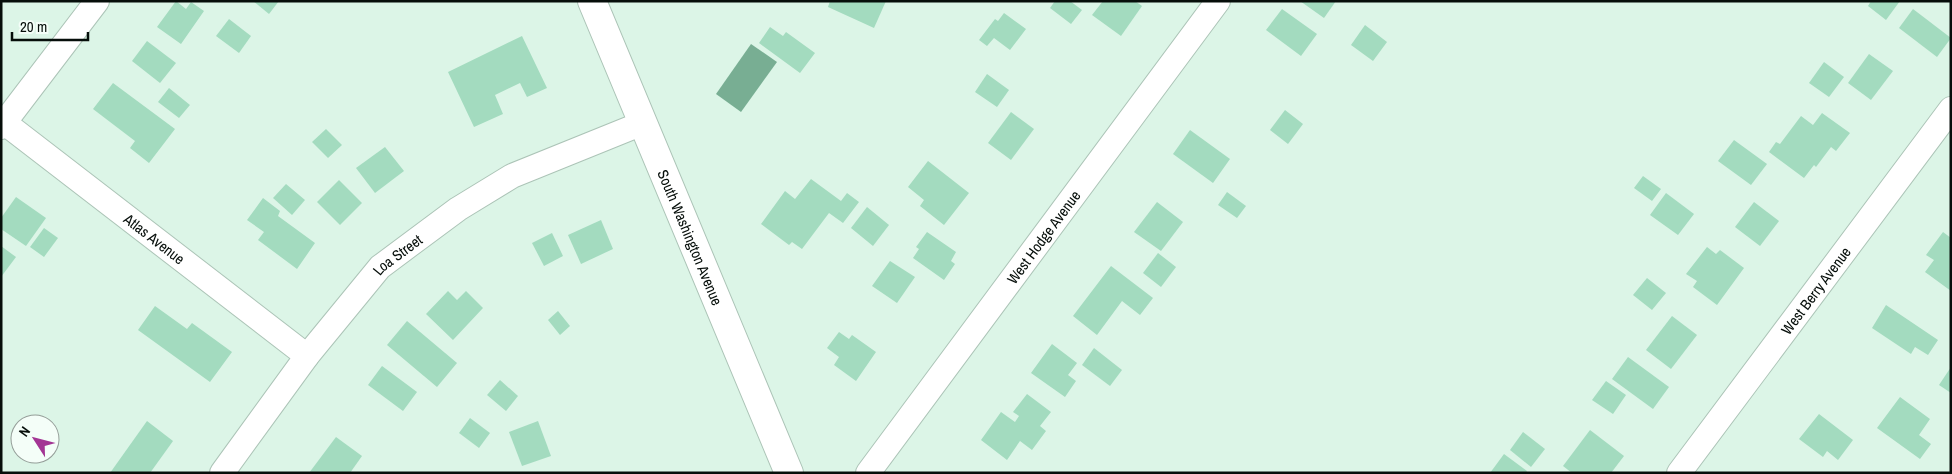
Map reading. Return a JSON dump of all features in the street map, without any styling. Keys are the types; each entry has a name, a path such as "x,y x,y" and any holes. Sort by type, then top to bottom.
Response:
{"street":[{"path":"2,123 97,1"},
{"name":"South Washington Avenue","path":"592,1 789,473"},
{"name":"West Hodge Avenue","path":"868,473 1218,1"},
{"name":"West Berry Avenue","path":"1679,473 1951,109"},
{"name":"Atlas Avenue","path":"2,123 307,356"},
{"name":"Loa Street","path":"222,473 307,356 380,267 458,209 512,176 643,123"}],"shaded area":[{"path":"751,44 777,62 741,112 716,94"}],"building":[{"path":"176,1 186,9 191,2 204,11 181,44 157,27"},
{"path":"253,1 279,1 269,14"},
{"path":"830,1 886,1 874,28 828,7"},
{"path":"1055,1 1070,1 1082,10 1071,24 1050,8"},
{"path":"1103,1 1135,1 1142,6 1121,36 1092,15"},
{"path":"1300,1 1336,1 1324,18"},
{"path":"1871,1 1900,1 1886,20 1868,6"},
{"path":"1282,9 1317,34 1301,56 1266,30"},
{"path":"1913,9 1951,38 1937,57 1899,28"},
{"path":"1004,13 1026,29 1010,50 994,38 987,46 979,40 995,19 998,21"},
{"path":"229,19 251,36 239,53 216,36"},
{"path":"1365,25 1387,42 1373,61 1351,45"},
{"path":"770,27 783,36 786,32 815,53 800,73 759,43"},
{"path":"522,36 547,88 527,97 520,83 495,95 503,114 474,127 448,72"},
{"path":"147,41 176,63 160,83 132,61"},
{"path":"1869,54 1893,71 1871,100 1848,83"},
{"path":"1824,62 1844,77 1829,97 1809,83"},
{"path":"987,74 1009,90 997,107 975,92"},
{"path":"113,83 175,129 149,163 130,148 135,141 93,109"},
{"path":"169,88 190,105 179,118 158,102"},
{"path":"1285,110 1303,124 1288,144 1270,130"},
{"path":"1011,112 1034,129 1011,160 988,143"},
{"path":"1822,113 1850,133 1836,151 1831,147 1816,167 1814,165 1804,178 1769,152 1776,142 1780,144 1801,116 1813,125"},
{"path":"326,129 342,145 328,158 312,142"},
{"path":"1190,130 1230,159 1213,183 1173,154"},
{"path":"1734,140 1767,164 1751,185 1718,161"},
{"path":"385,147 404,171 375,193 356,168"},
{"path":"928,161 969,193 944,225 920,206 924,200 908,187"},
{"path":"1643,176 1661,189 1652,201 1634,188"},
{"path":"811,179 841,201 847,193 859,202 843,223 829,213 802,249 792,242 789,245 761,224 785,191 795,199"},
{"path":"339,180 362,203 340,225 317,202"},
{"path":"286,184 305,200 292,215 273,198"},
{"path":"1227,192 1246,206 1237,218 1218,205"},
{"path":"1666,193 1694,214 1678,235 1650,215"},
{"path":"16,197 46,218 26,246 1,229 1,218"},
{"path":"263,198 280,211 278,216 315,243 297,269 258,240 264,232 247,220"},
{"path":"1157,202 1183,222 1161,251 1134,232"},
{"path":"1754,202 1779,221 1760,246 1735,227"},
{"path":"867,207 889,225 873,246 851,228"},
{"path":"601,220 613,249 581,264 568,235"},
{"path":"44,228 58,238 44,257 30,247"},
{"path":"927,232 956,252 951,261 955,264 944,280 913,258 919,249 916,247"},
{"path":"1943,232 1951,238 1951,291 1925,272 1934,260 1926,255"},
{"path":"552,233 563,256 544,266 532,243"},
{"path":"1,246 16,257 1,277"},
{"path":"1707,247 1716,254 1720,250 1744,268 1717,305 1693,287 1697,281 1686,274"},
{"path":"1158,253 1176,267 1161,287 1143,273"},
{"path":"890,261 915,277 897,303 872,286"},
{"path":"1111,266 1153,298 1140,315 1122,301 1097,335 1073,316"},
{"path":"1647,278 1666,293 1652,310 1633,295"},
{"path":"448,291 457,300 466,291 483,308 453,340 426,314"},
{"path":"1886,305 1938,340 1928,355 1915,347 1911,354 1872,328"},
{"path":"155,306 187,329 192,323 232,352 210,382 138,330"},
{"path":"558,311 570,326 560,335 548,320"},
{"path":"1672,316 1697,335 1671,369 1646,350"},
{"path":"407,321 457,363 437,387 387,345"},
{"path":"839,332 849,339 852,335 876,352 856,381 834,365 839,357 827,348"},
{"path":"1052,344 1077,363 1068,375 1076,381 1065,397 1031,373"},
{"path":"1094,348 1122,370 1110,386 1082,365"},
{"path":"1628,357 1669,387 1653,409 1612,379"},
{"path":"382,366 417,392 403,411 368,385"},
{"path":"1951,367 1951,393 1939,385"},
{"path":"500,380 518,396 506,411 487,395"},
{"path":"1606,381 1626,395 1613,414 1592,400"},
{"path":"1027,394 1051,412 1040,426 1046,431 1032,450 1020,441 1007,460 981,440 1001,412 1015,422 1019,416 1013,412"},
{"path":"1900,397 1930,419 1919,435 1931,444 1920,459 1877,428"},
{"path":"1819,414 1853,440 1838,460 1827,451 1823,457 1799,439"},
{"path":"470,418 490,433 479,448 459,433"},
{"path":"147,421 173,441 150,473 110,473"},
{"path":"538,421 551,456 522,466 509,432"},
{"path":"1590,430 1624,456 1611,473 1572,473 1563,466"},
{"path":"1523,432 1545,449 1531,467 1510,450"},
{"path":"336,437 362,456 350,473 309,473"},
{"path":"1504,454 1527,471 1526,473 1490,473"}]}
